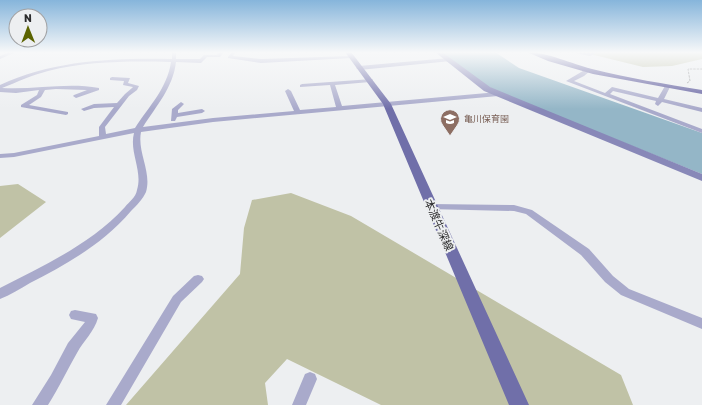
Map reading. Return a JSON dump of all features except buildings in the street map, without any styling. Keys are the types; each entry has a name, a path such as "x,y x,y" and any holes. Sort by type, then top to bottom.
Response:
{"highway":[{"path":"592,71 667,87 702,92"}],"main road":[{"name":"本渡牛深線","path":"362,71 387,104 519,405"}],"street":[{"path":"0,89 17,78 42,71"},
{"path":"0,294 81,250 104,234 122,216 141,193 143,178 137,144 138,130 168,85 173,71"},
{"path":"463,71 487,89 498,94 702,178"},
{"path":"587,71 569,81 702,131"},
{"path":"103,136 102,127 127,95 136,89 136,86 126,84 128,79 112,79"},
{"path":"302,86 370,80"},
{"path":"332,84 339,108"},
{"path":"0,89 16,91 64,87 97,88 76,96"},
{"path":"654,113 667,87"},
{"path":"43,89 39,96 23,106 66,113"},
{"path":"606,95 612,89 702,110"},
{"path":"288,91 298,112"},
{"path":"0,156 14,155 138,130 298,112 498,94"},
{"path":"173,126 175,109 181,104"},
{"path":"84,109 94,106 119,105"},
{"path":"174,115 202,111"},
{"path":"431,207 514,208 529,212 584,252 609,280 625,292 702,324"},
{"path":"113,405 177,299 198,279"},
{"path":"39,405 56,380 73,347 90,325 92,318 75,315"},
{"path":"299,405 310,379"},
{"path":"108,405 123,405"}],"path":[{"path":"667,87 688,83 690,78 688,71"}],"green space":[{"path":"18,184 46,202 0,238 0,186"},
{"path":"291,193 351,216 621,375 633,405 381,405 287,359 265,383 268,405 126,405 240,274 244,228 252,200"}],"water":[{"path":"466,71 527,71 702,133 702,174 505,95 483,84"}],"place":[{"name":"亀川保育園","path":"450,136"}]}
